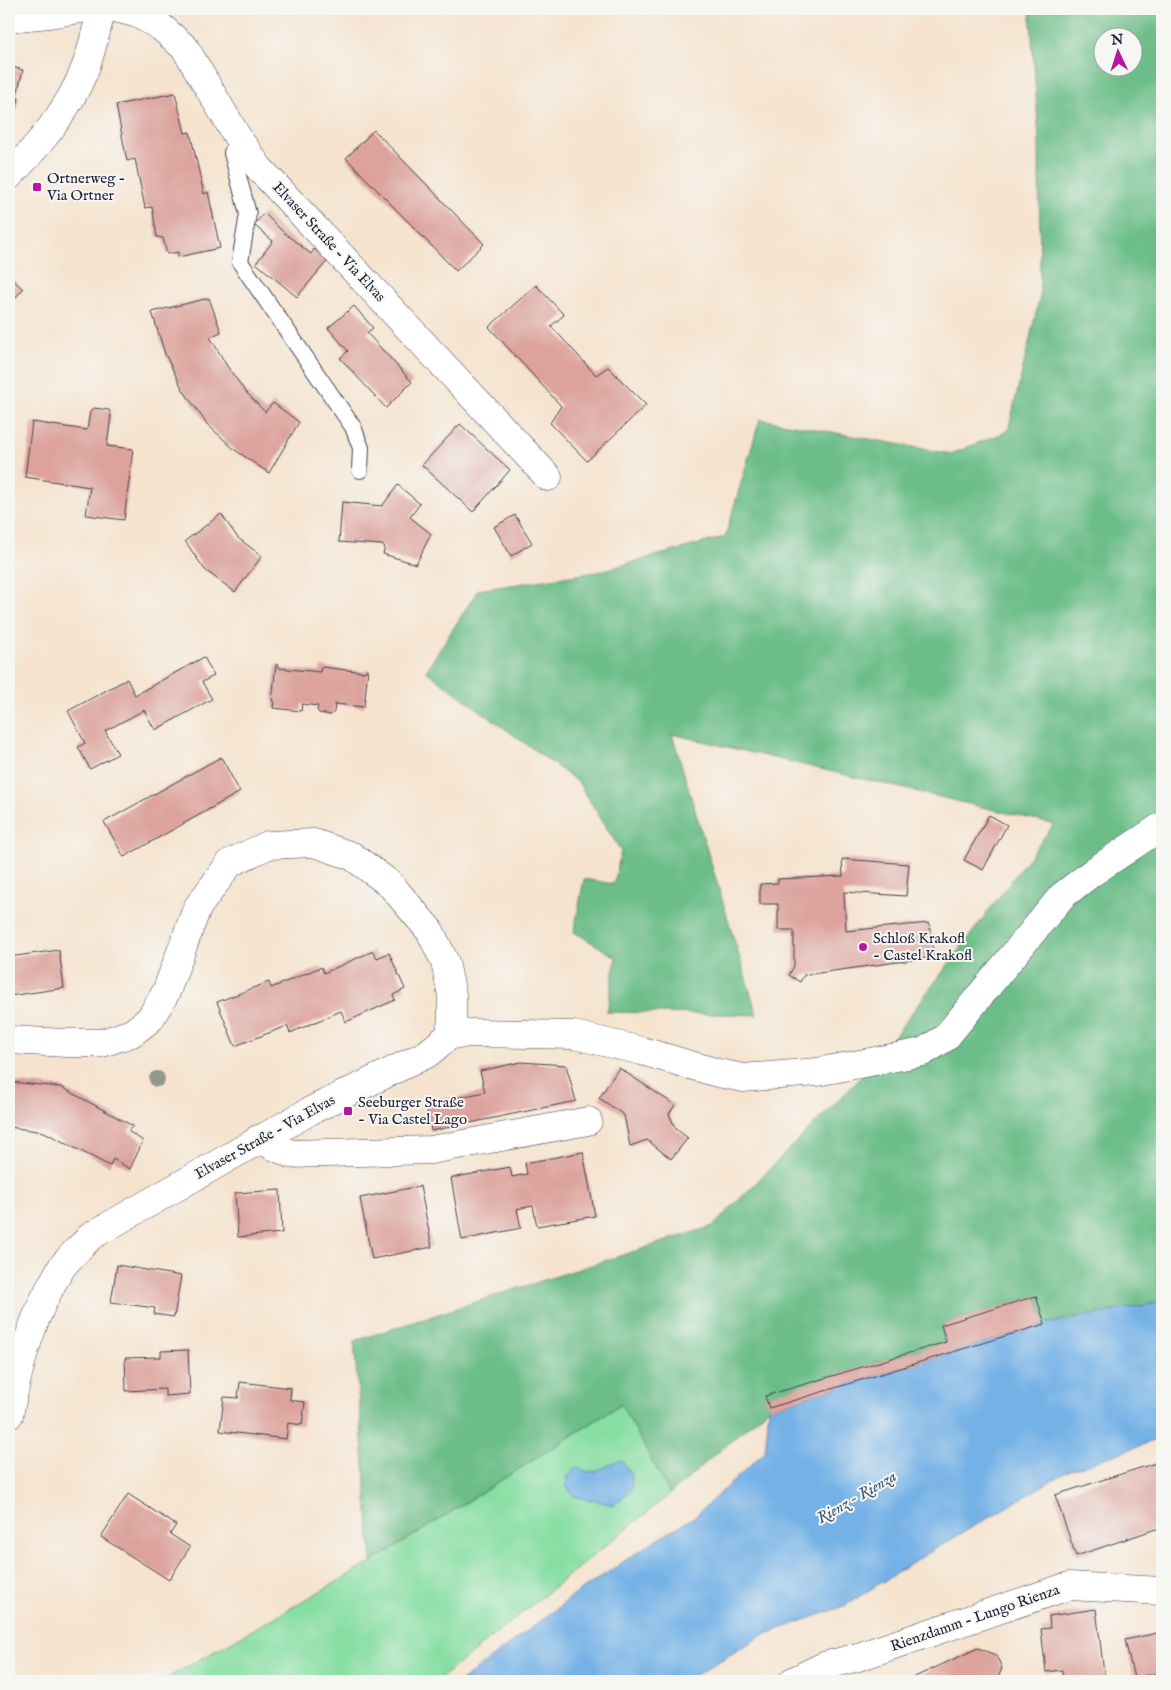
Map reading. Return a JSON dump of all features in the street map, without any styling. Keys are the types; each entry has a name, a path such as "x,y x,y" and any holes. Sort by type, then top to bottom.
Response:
{"street":[{"path":"9,18 81,9"},
{"path":"9,176 57,120 72,96 85,70 102,9"},
{"name":"Elvaser Straße - Via Elvas","path":"119,9 138,14 161,27 185,48 238,138 260,168 548,477"},
{"path":"9,1040 102,1043 132,1033 150,1019 166,992 197,908 230,863 268,845 314,843 352,856 390,884 430,931 445,962 452,995 450,1035 472,1033 574,1035 642,1050 718,1073 743,1078 817,1072 923,1052 945,1038 1062,896 1093,872 1162,826"},
{"name":"Elvaser Straße - Via Elvas","path":"9,1415 12,1374 38,1310 63,1266 91,1236 258,1139 310,1111 427,1054 450,1035"},
{"path":"258,1139 291,1154 431,1150 588,1121"},
{"name":"Rienzdamm - Lungo Rienza","path":"793,1681 824,1666 858,1657 1069,1586 1162,1592"}],"lane":[{"path":"238,138 232,153 248,214 240,262 353,427 361,448 360,470"}],"green space":[{"path":"1030,9 1162,9 1162,1302 1045,1324 1036,1296 941,1325 946,1342 766,1396 769,1408 670,1494 621,1404 372,1562 354,1341 713,1226 871,1067 1054,824 672,734 757,1015 607,1012 616,957 574,932 584,879 614,884 621,851 578,782 426,671 478,590 597,572 725,537 760,419 951,454 1008,431 1040,296 1039,140"},
{"path":"622,1404 670,1494 437,1681 162,1681 372,1562"}],"water":[{"name":"Rienz - Rienza","path":"1162,1302 1162,1438 1068,1471 930,1552 844,1606 763,1635 686,1681 461,1681 580,1591 654,1541 694,1517 765,1452 769,1408 1045,1324"},
{"path":"621,1460 630,1472 632,1488 622,1499 613,1505 574,1496 566,1486 568,1475 577,1467 589,1472 599,1470"}],"building":[{"path":"9,66 23,70 16,98 19,98 15,114 9,125"},
{"path":"175,93 185,133 190,132 204,194 208,192 220,248 178,257 178,252 167,254 163,238 157,237 152,207 145,208 135,159 127,161 116,105"},
{"path":"374,130 484,244 456,271 346,158"},
{"path":"264,213 282,231 311,254 314,249 328,260 297,297 256,263 273,241 254,225"},
{"path":"9,276 23,289 9,305"},
{"path":"536,285 564,315 551,326 596,375 608,367 646,405 587,461 550,423 561,406 489,327"},
{"path":"209,298 221,332 210,337 227,366 245,391 265,412 273,403 299,422 269,473 235,450 207,424 183,390 165,354 152,312"},
{"path":"354,306 373,328 367,333 412,382 386,408 340,358 348,351 328,328"},
{"path":"94,408 109,410 111,415 107,446 133,449 124,520 86,515 90,487 25,477 32,422 87,430 90,412"},
{"path":"460,424 510,470 473,512 422,465"},
{"path":"398,485 420,504 410,517 431,534 416,564 383,554 385,547 382,545 339,542 342,502 382,506"},
{"path":"221,514 238,538 262,556 235,592 205,570 185,541"},
{"path":"515,515 532,543 511,556 494,527"},
{"path":"204,657 214,676 202,682 212,699 155,730 144,710 105,731 118,754 90,769 78,747 85,743 68,711 127,679 135,695"},
{"path":"276,664 278,668 320,672 321,667 366,672 366,669 368,669 364,707 335,704 334,712 331,715 319,713 317,710 318,706 302,704 301,711 273,708"},
{"path":"221,757 240,792 124,857 104,822"},
{"path":"989,815 1007,825 983,870 964,860"},
{"path":"842,859 909,864 906,896 844,892 846,931 929,923 934,957 804,975 800,982 789,975 794,966 794,930 778,930 778,904 760,904 760,884 778,883 778,879 843,876"},
{"path":"59,950 64,988 9,996 9,957"},
{"path":"373,951 377,958 389,953 405,989 393,995 395,1000 346,1022 341,1011 290,1033 287,1026 235,1046 217,1002 269,982 271,988 321,967 324,973"},
{"path":"521,1062 566,1065 576,1101 431,1131 426,1104 485,1092 480,1071"},
{"path":"619,1068 675,1105 669,1114 676,1129 688,1138 671,1159 647,1140 630,1146 624,1115 599,1098"},
{"path":"9,1082 61,1087 133,1126 128,1131 143,1141 130,1169 113,1159 110,1166 44,1132 9,1127"},
{"path":"583,1152 595,1216 537,1226 533,1206 517,1209 521,1228 462,1240 451,1178 510,1167 512,1177 527,1174 525,1163"},
{"path":"420,1186 432,1247 372,1259 360,1198"},
{"path":"280,1190 282,1233 238,1237 235,1193"},
{"path":"117,1265 181,1276 174,1317 154,1314 155,1308 111,1302"},
{"path":"1036,1296 1045,1324 769,1408 765,1396 946,1342 941,1325"},
{"path":"188,1350 190,1394 165,1396 165,1389 126,1391 125,1358 161,1357 161,1351"},
{"path":"240,1382 291,1388 290,1400 305,1402 302,1425 288,1423 286,1439 220,1431 224,1397 238,1398"},
{"path":"1162,1461 1162,1527 1076,1556 1055,1495"},
{"path":"128,1494 176,1525 170,1534 190,1547 169,1580 101,1537"},
{"path":"1096,1609 1105,1681 1063,1681 1062,1670 1046,1672 1041,1629 1050,1628 1049,1616"},
{"path":"1162,1632 1162,1672 1134,1678 1125,1640"},
{"path":"978,1648 996,1655 1002,1668 997,1681 906,1681"}],"place":[{"name":"Ortnerweg - Via Ortner","path":"37,187"},
{"name":"Schloß Krakofl - Castel Krakofl","path":"863,947"},
{"name":"Seeburger Straße - Via Castel Lago","path":"348,1111"}]}
